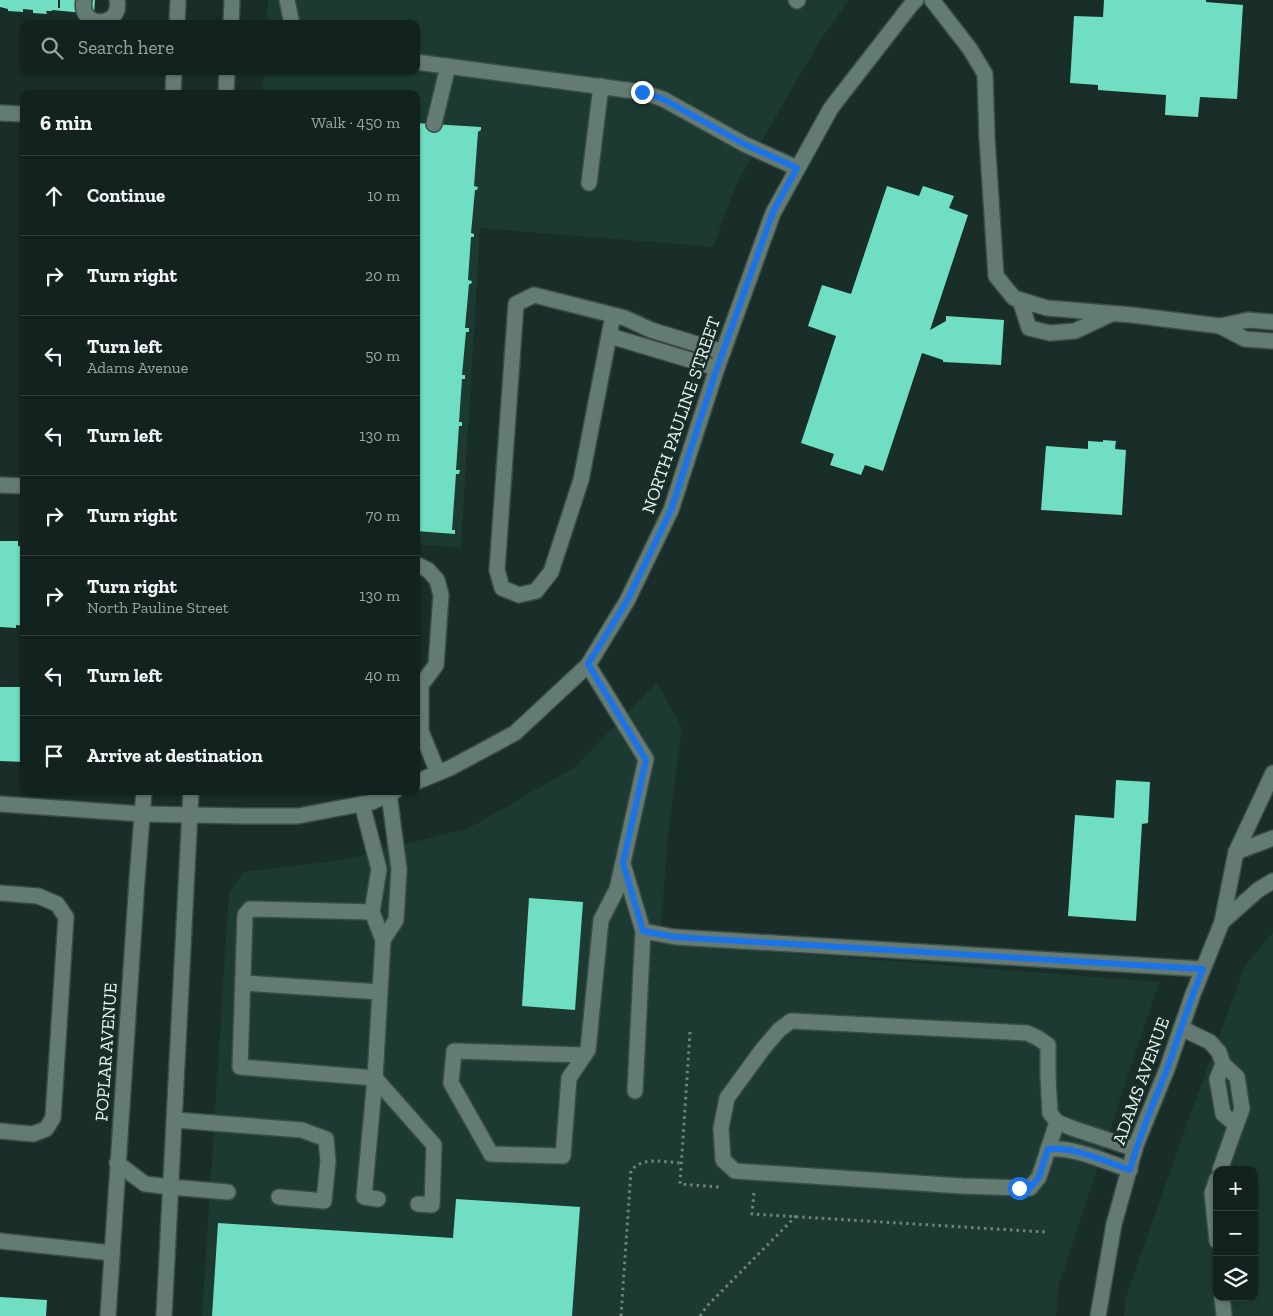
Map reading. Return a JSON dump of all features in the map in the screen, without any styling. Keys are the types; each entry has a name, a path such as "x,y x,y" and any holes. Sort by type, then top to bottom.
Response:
{"main road":[{"path":"84,0 86,15 93,20"},
{"path":"107,20 114,15 118,5 117,0"},
{"path":"177,20 178,0"},
{"path":"230,20 232,0"},
{"path":"287,0 291,20"},
{"name":"NORTH PAULINE STREET","path":"420,780 438,773 514,733 588,664 627,601 671,510 717,368 773,212 831,108 916,0"},
{"path":"932,0 970,49 985,74 996,276 1014,298 1047,308 1112,313 1220,326 1248,320 1273,322"},
{"path":"420,62 642,92 663,99 744,144 797,168"},
{"path":"434,124 448,66"},
{"path":"173,90 174,75"},
{"path":"226,90 227,75"},
{"path":"589,183 601,86"},
{"path":"0,113 20,114"},
{"path":"613,315 581,480 551,572 536,590 519,595 502,588 497,570 516,304 534,295 625,318 650,330 723,352"},
{"path":"1020,300 1029,328 1050,333 1075,331 1112,313"},
{"path":"1220,326 1245,339 1273,341"},
{"path":"610,336 717,368"},
{"path":"0,485 20,486"},
{"path":"420,566 428,570 437,580 441,595 436,665 420,684"},
{"path":"585,1055 454,1051 451,1082 491,1154 563,1156 568,1078 585,1055 588,1050 601,920 617,889 646,760 588,664"},
{"path":"420,708 421,731 438,773"},
{"name":"ADAMS AVENUE","path":"1098,1316 1114,1224 1135,1149 1222,922 1236,852 1273,773"},
{"name":"POPLAR AVENUE","path":"108,1316 136,880 144,795"},
{"path":"164,1316 191,795"},
{"path":"0,804 143,814 298,816 372,802 386,795"},
{"path":"383,940 396,920 399,869 392,795"},
{"path":"362,804 379,870 372,912 383,940 364,1197 378,1199"},
{"path":"1236,852 1273,838"},
{"path":"623,863 643,931 635,1091"},
{"name":"ADAMS AVENUE","path":"1222,922 1258,890 1273,881"},
{"path":"0,894 38,896 57,904 66,917 53,1118 46,1129 33,1134 0,1131"},
{"path":"372,912 250,908 245,916 240,1067 374,1078 434,1145 432,1205 418,1204"},
{"path":"643,931 675,937 1203,969"},
{"path":"243,983 380,992"},
{"path":"1057,1122 1039,1177 1030,1188 962,1186 735,1171 723,1160 721,1128 727,1098 762,1050 779,1030 791,1021 1027,1034 1038,1038 1048,1045 1050,1113 1057,1122 1135,1149"},
{"path":"1181,1028 1210,1042 1219,1052 1223,1064 1217,1079 1223,1114 1236,1125 1221,1166"},
{"path":"174,1120 302,1130 326,1140 328,1161 324,1201 279,1197"},
{"path":"1048,1149 1060,1148 1130,1170"},
{"path":"117,1163 145,1184 228,1192"},
{"path":"1213,1190 1213,1203"},
{"path":"0,1241 112,1253"},
{"path":"1222,1301 1224,1316"}],"path":[{"path":"621,1316 631,1170 637,1164 647,1161 681,1163"},
{"path":"700,1316 796,1216"}],"shaded area":[{"path":"268,0 849,0 818,44 736,185 713,247 480,228 461,548 420,544 420,90 262,90 264,75 420,75 420,20 267,20"},
{"path":"657,682 682,728 667,841 659,943 1159,982 1059,1284 1056,1316 202,1316 229,893 244,872 343,860 469,828 575,767"},
{"path":"1273,932 1273,1316 1124,1316 1125,1300 1245,966"}],"building":[{"path":"0,0 58,0 58,8 60,8 60,0 95,0 94,14 52,10 46,11 47,14 33,13 33,10 23,9 23,12 8,11 8,9 0,7"},
{"path":"1104,0 1206,0 1206,2 1243,5 1237,99 1200,97 1198,117 1165,115 1166,95 1098,90 1098,85 1070,83 1074,16 1103,17"},
{"path":"420,123 481,127 481,130 478,132 474,186 478,187 475,190 471,233 474,234 474,237 471,237 468,280 472,281 469,284 465,328 469,328 469,332 466,332 462,375 465,375 465,379 462,379 459,422 462,422 462,426 459,426 456,470 460,470 459,474 456,474 452,530 455,530 455,534 420,531"},
{"path":"887,186 919,196 923,186 954,196 949,208 968,215 930,330 946,321 946,316 1004,320 1001,365 943,362 943,360 922,353 883,471 865,465 861,475 830,465 834,454 801,443 836,336 808,326 822,285 851,294"},
{"path":"1103,440 1116,441 1115,449 1126,450 1122,515 1041,510 1046,446 1088,449 1088,441 1103,442"},
{"path":"0,541 18,541 18,546 20,546 20,626 16,625 16,628 0,627"},
{"path":"0,687 20,687 20,762 0,761"},
{"path":"1116,780 1150,782 1148,823 1142,824 1136,921 1068,916 1075,815 1114,818"},
{"path":"529,898 583,902 575,1010 522,1006"},
{"path":"456,1199 580,1207 572,1316 212,1316 218,1223 453,1238"},
{"path":"0,1297 47,1300 46,1316 0,1316"}],"route":[{"path":"642,92 663,99 744,144 797,168 773,212 717,368 671,510 627,601 588,664 646,760 623,863 643,931 675,937 1203,969 1167,1069 1136,1145 1130,1170 1060,1148 1048,1149 1039,1177 1030,1188 1019,1188"}]}
